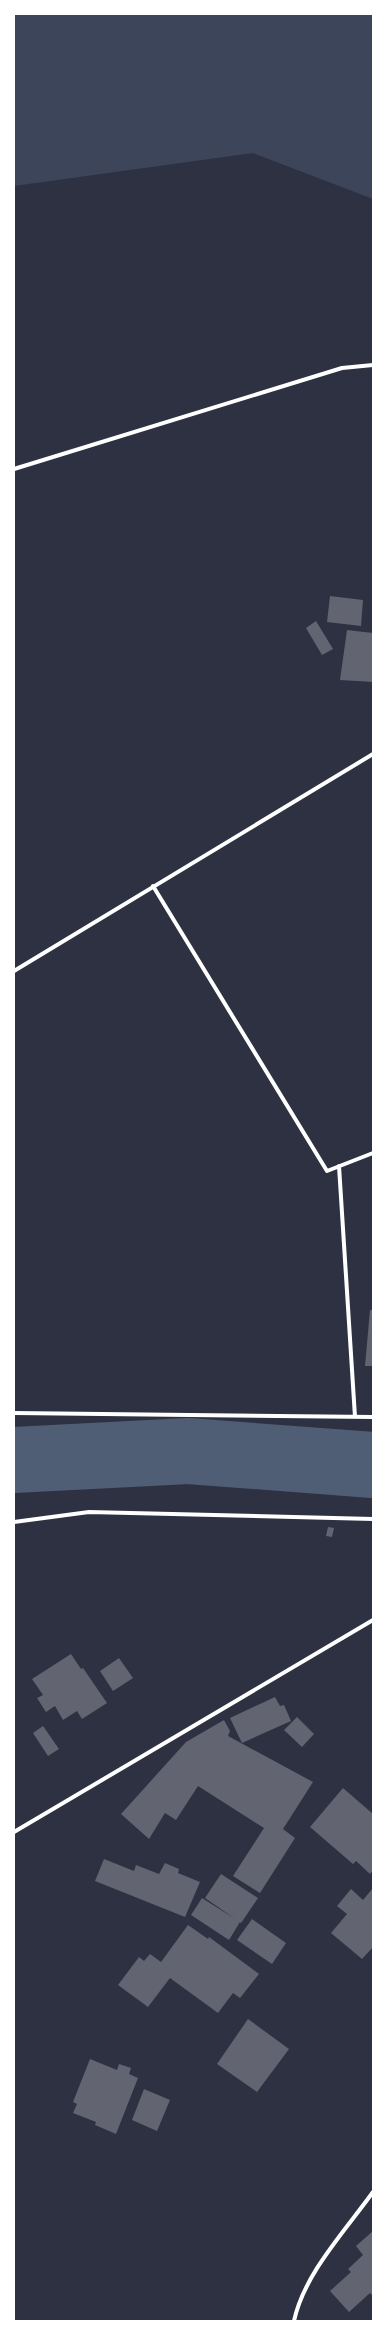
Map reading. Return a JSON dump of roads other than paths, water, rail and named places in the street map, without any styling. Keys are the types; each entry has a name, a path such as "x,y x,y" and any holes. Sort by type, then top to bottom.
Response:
{"street":[{"path":"14,469 342,368 373,366"},
{"path":"14,971 373,754"},
{"path":"153,886 327,1171 373,1153"},
{"path":"339,1166 355,1417"},
{"path":"14,1412 373,1417"},
{"path":"14,1522 89,1512 373,1519"},
{"path":"14,1832 373,1620"},
{"path":"294,2321 297,2307 310,2279 373,2192"}],"waterway":[{"path":"14,1460 188,1451 373,1465"}]}
